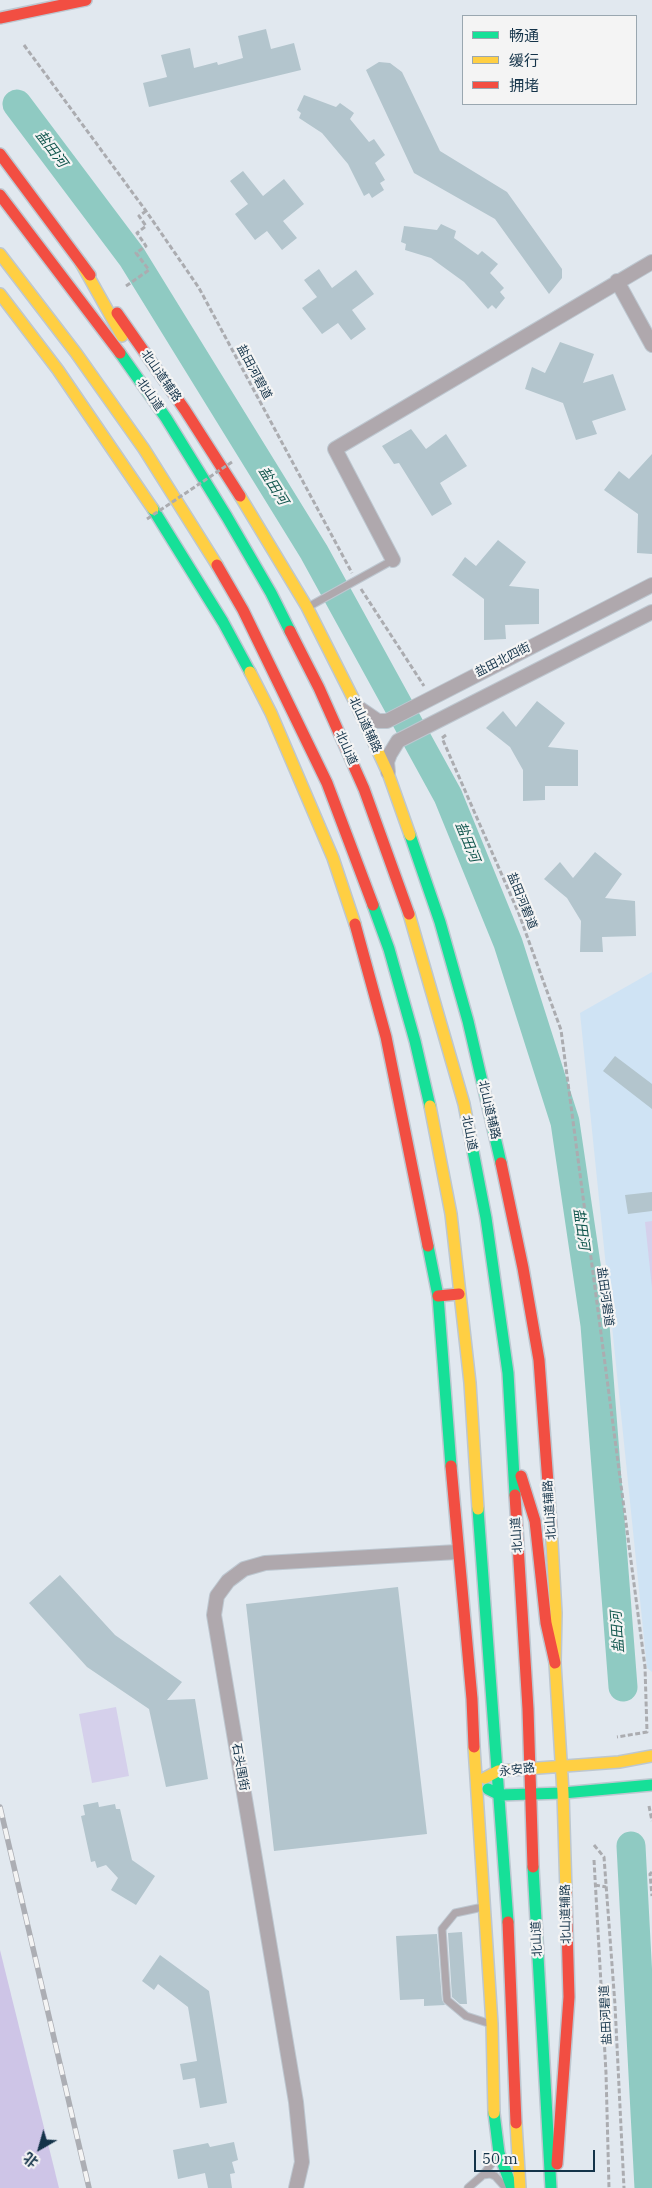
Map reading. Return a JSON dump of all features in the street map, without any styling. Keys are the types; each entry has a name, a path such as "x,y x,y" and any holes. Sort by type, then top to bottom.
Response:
{"main road":[{"path":"0,18 86,0"},
{"path":"0,30 16,15"},
{"name":"北山道辅路","path":"0,154 82,263 190,418 248,508 307,607 357,706 388,773 440,922 468,1021 524,1268 539,1360 556,1613 555,1662 563,1793 569,1997 553,2188"},
{"name":"北山道","path":"0,196 101,327 166,418 271,593 319,688 364,789 402,889 441,1021 464,1104 486,1218 508,1373 553,2188"},
{"path":"0,254 76,353 144,449 194,527 243,610 327,783 389,949 415,1041 436,1134 450,1214 470,1383 490,1684 507,1898 520,2188"},
{"path":"82,263 166,418"},
{"path":"0,294 58,370 122,462 224,622 271,713 333,858 383,1028 407,1136 438,1296 457,1552 472,1699 475,1783 492,2024 493,2096 499,2153 512,2188"},
{"path":"438,1296 459,1294"},
{"path":"511,1440 535,1522 546,1623 555,1662"},
{"name":"永安路","path":"475,1783 498,1771 619,1762 652,1756"},
{"name":"永安路","path":"475,1783 500,1795 563,1793 652,1785"}],"street":[{"path":"393,560 335,449 652,262"},
{"path":"618,281 652,345"},
{"name":"盐田北四街","path":"357,706 371,718 378,721 387,721 652,585"},
{"name":"盐田北四街","path":"388,773 387,762 398,742 652,612"},
{"path":"298,776 327,783"},
{"name":"石头围街","path":"296,2188 302,2162 296,2102 214,1615 217,1596 228,1580 244,1569 265,1563 457,1552"}],"lane":[{"path":"307,607 393,560"},
{"path":"484,1907 455,1913 442,1929 447,2000 466,2016 492,2024 501,2051"},
{"path":"504,2060 514,2087"},
{"path":"468,2188 483,2175 499,2153"},
{"path":"483,2175 495,2176 506,2188"}],"path":[{"name":"盐田河碧道","path":"24,44 146,211 199,288 353,582 431,697"},
{"path":"126,286 149,270 136,253 146,246 137,233 146,226 139,216 146,211"},
{"path":"147,519 232,462"},
{"name":"盐田河碧道","path":"442,738 519,914 560,1030 645,1667 647,1732 617,1737"},
{"path":"649,1806 652,1820"},
{"name":"盐田河碧道","path":"594,1845 604,1857 624,2188"},
{"path":"594,1860 606,2073 609,2188"},
{"path":"652,1872 650,1874 652,1896"},
{"path":"595,1885 606,1888"}],"shaded area":[{"path":"652,972 652,1672 647,1668 580,1013"},
{"path":"652,1221 652,1288 645,1222"},
{"path":"116,1707 129,1776 92,1783 79,1714"},
{"path":"0,1950 59,2188 0,2188"}],"building":[{"path":"266,29 271,49 294,43 301,70 149,107 143,83 167,77 161,55 190,48 194,68 217,62 218,65 243,58 238,36"},
{"path":"379,62 390,63 402,72 440,151 507,192 562,269 562,278 549,294 495,219 414,173 366,70"},
{"path":"304,95 336,107 340,103 354,113 350,119 369,142 374,139 385,155 375,163 385,180 380,183 384,190 372,198 369,193 364,196 348,164 322,133 299,118 301,113 297,110"},
{"path":"243,171 263,196 284,179 304,204 283,221 297,238 282,250 267,231 255,240 235,214 248,204 230,181"},
{"path":"441,224 456,231 454,238 478,255 482,251 498,264 490,273 504,288 500,292 505,298 496,309 492,305 488,309 464,282 431,258 405,250 406,244 401,242 404,226 437,230"},
{"path":"319,269 332,288 356,270 374,294 352,310 366,329 351,340 338,323 322,334 302,308 317,297 304,280"},
{"path":"560,342 594,354 583,383 613,374 626,410 592,421 597,434 576,440 563,403 525,389 532,367 545,373"},
{"path":"411,429 426,449 446,434 467,466 440,483 452,504 432,516 399,463 394,464 382,446"},
{"path":"652,454 652,554 637,553 638,514 604,490 619,471 629,479"},
{"path":"498,540 526,562 509,586 539,589 539,624 505,625 506,639 484,640 484,599 452,575 465,557 476,566"},
{"path":"537,701 565,723 548,747 578,750 578,786 545,786 545,800 523,801 523,770 510,747 486,728 503,711 516,727"},
{"path":"595,852 622,874 605,898 635,901 636,936 602,937 603,952 580,952 581,921 567,898 544,879 560,862 573,878"},
{"path":"615,1056 652,1084 652,1109 603,1071"},
{"path":"652,1192 652,1211 628,1214 625,1195"},
{"path":"60,1575 115,1635 182,1682 167,1700 195,1699 208,1779 166,1787 149,1709 87,1667 29,1603"},
{"path":"398,1587 427,1834 274,1851 246,1604"},
{"path":"98,1802 99,1807 115,1804 116,1809 120,1809 132,1860 155,1876 136,1905 111,1890 118,1878 106,1865 97,1868 95,1861 91,1862 81,1816 85,1815 83,1805"},
{"path":"462,1932 467,2004 460,2004 452,1997 448,1933"},
{"path":"437,1934 442,2000 445,2005 424,2006 424,1999 400,2000 396,1936"},
{"path":"160,1955 209,1991 227,2103 200,2108 195,2078 183,2080 180,2064 197,2061 188,2007 158,1984 154,1990 142,1981"},
{"path":"234,2142 238,2160 232,2162 235,2173 230,2174 232,2188 208,2188 205,2173 178,2179 173,2150 208,2143 210,2147"}],"waterway":[{"name":"盐田河","path":"17,104 132,257 314,552 448,796 508,943 565,1122 595,1325 623,1687"},
{"name":"盐田河","path":"631,1846 649,2188"}],"railway":[{"path":"0,1807 89,2188"}],"traffic: fast":[{"path":"120,353 166,418 227,517 271,593 290,631"},
{"path":"153,509 223,622 250,672"},
{"path":"410,835 440,922 468,1021 501,1163"},
{"path":"373,905 389,949 415,1041 430,1106"},
{"path":"472,1146 486,1218 508,1373 515,1495"},
{"path":"428,1246 438,1296 451,1466"},
{"path":"478,1509 508,1922"},
{"path":"488,1789 500,1795 563,1793 652,1785"},
{"path":"533,1867 551,2188"},
{"path":"494,2113 499,2153 512,2188"}],"traffic: slow":[{"path":"0,254 76,353 144,449 217,565"},
{"path":"81,263 122,336"},
{"path":"0,294 58,370 153,509"},
{"path":"240,496 307,607 357,706 388,773 410,835"},
{"path":"250,672 271,713 333,858 355,924"},
{"path":"409,914 464,1104 472,1146"},
{"path":"430,1106 451,1214 470,1383 478,1509"},
{"path":"551,1525 556,1613 555,1663 563,1793 566,1892"},
{"path":"474,1747 492,2024 494,2113"},
{"path":"485,1778 498,1771 619,1762 652,1756"},
{"path":"516,2123 520,2188"}],"traffic: jam":[{"path":"0,18 86,0"},
{"path":"0,154 90,275"},
{"path":"0,195 120,353"},
{"path":"117,313 185,410 240,496"},
{"path":"217,565 243,610 327,783 373,905"},
{"path":"290,631 319,688 364,789 409,914"},
{"path":"355,924 386,1037 428,1246"},
{"path":"501,1163 523,1268 539,1360 551,1525"},
{"path":"438,1296 459,1294"},
{"path":"451,1466 472,1699 474,1747"},
{"path":"521,1476 535,1521 546,1623 555,1663"},
{"path":"515,1495 528,1709 533,1867"},
{"path":"557,2164 569,1997 566,1892"},
{"path":"508,1922 516,2123"}]}
